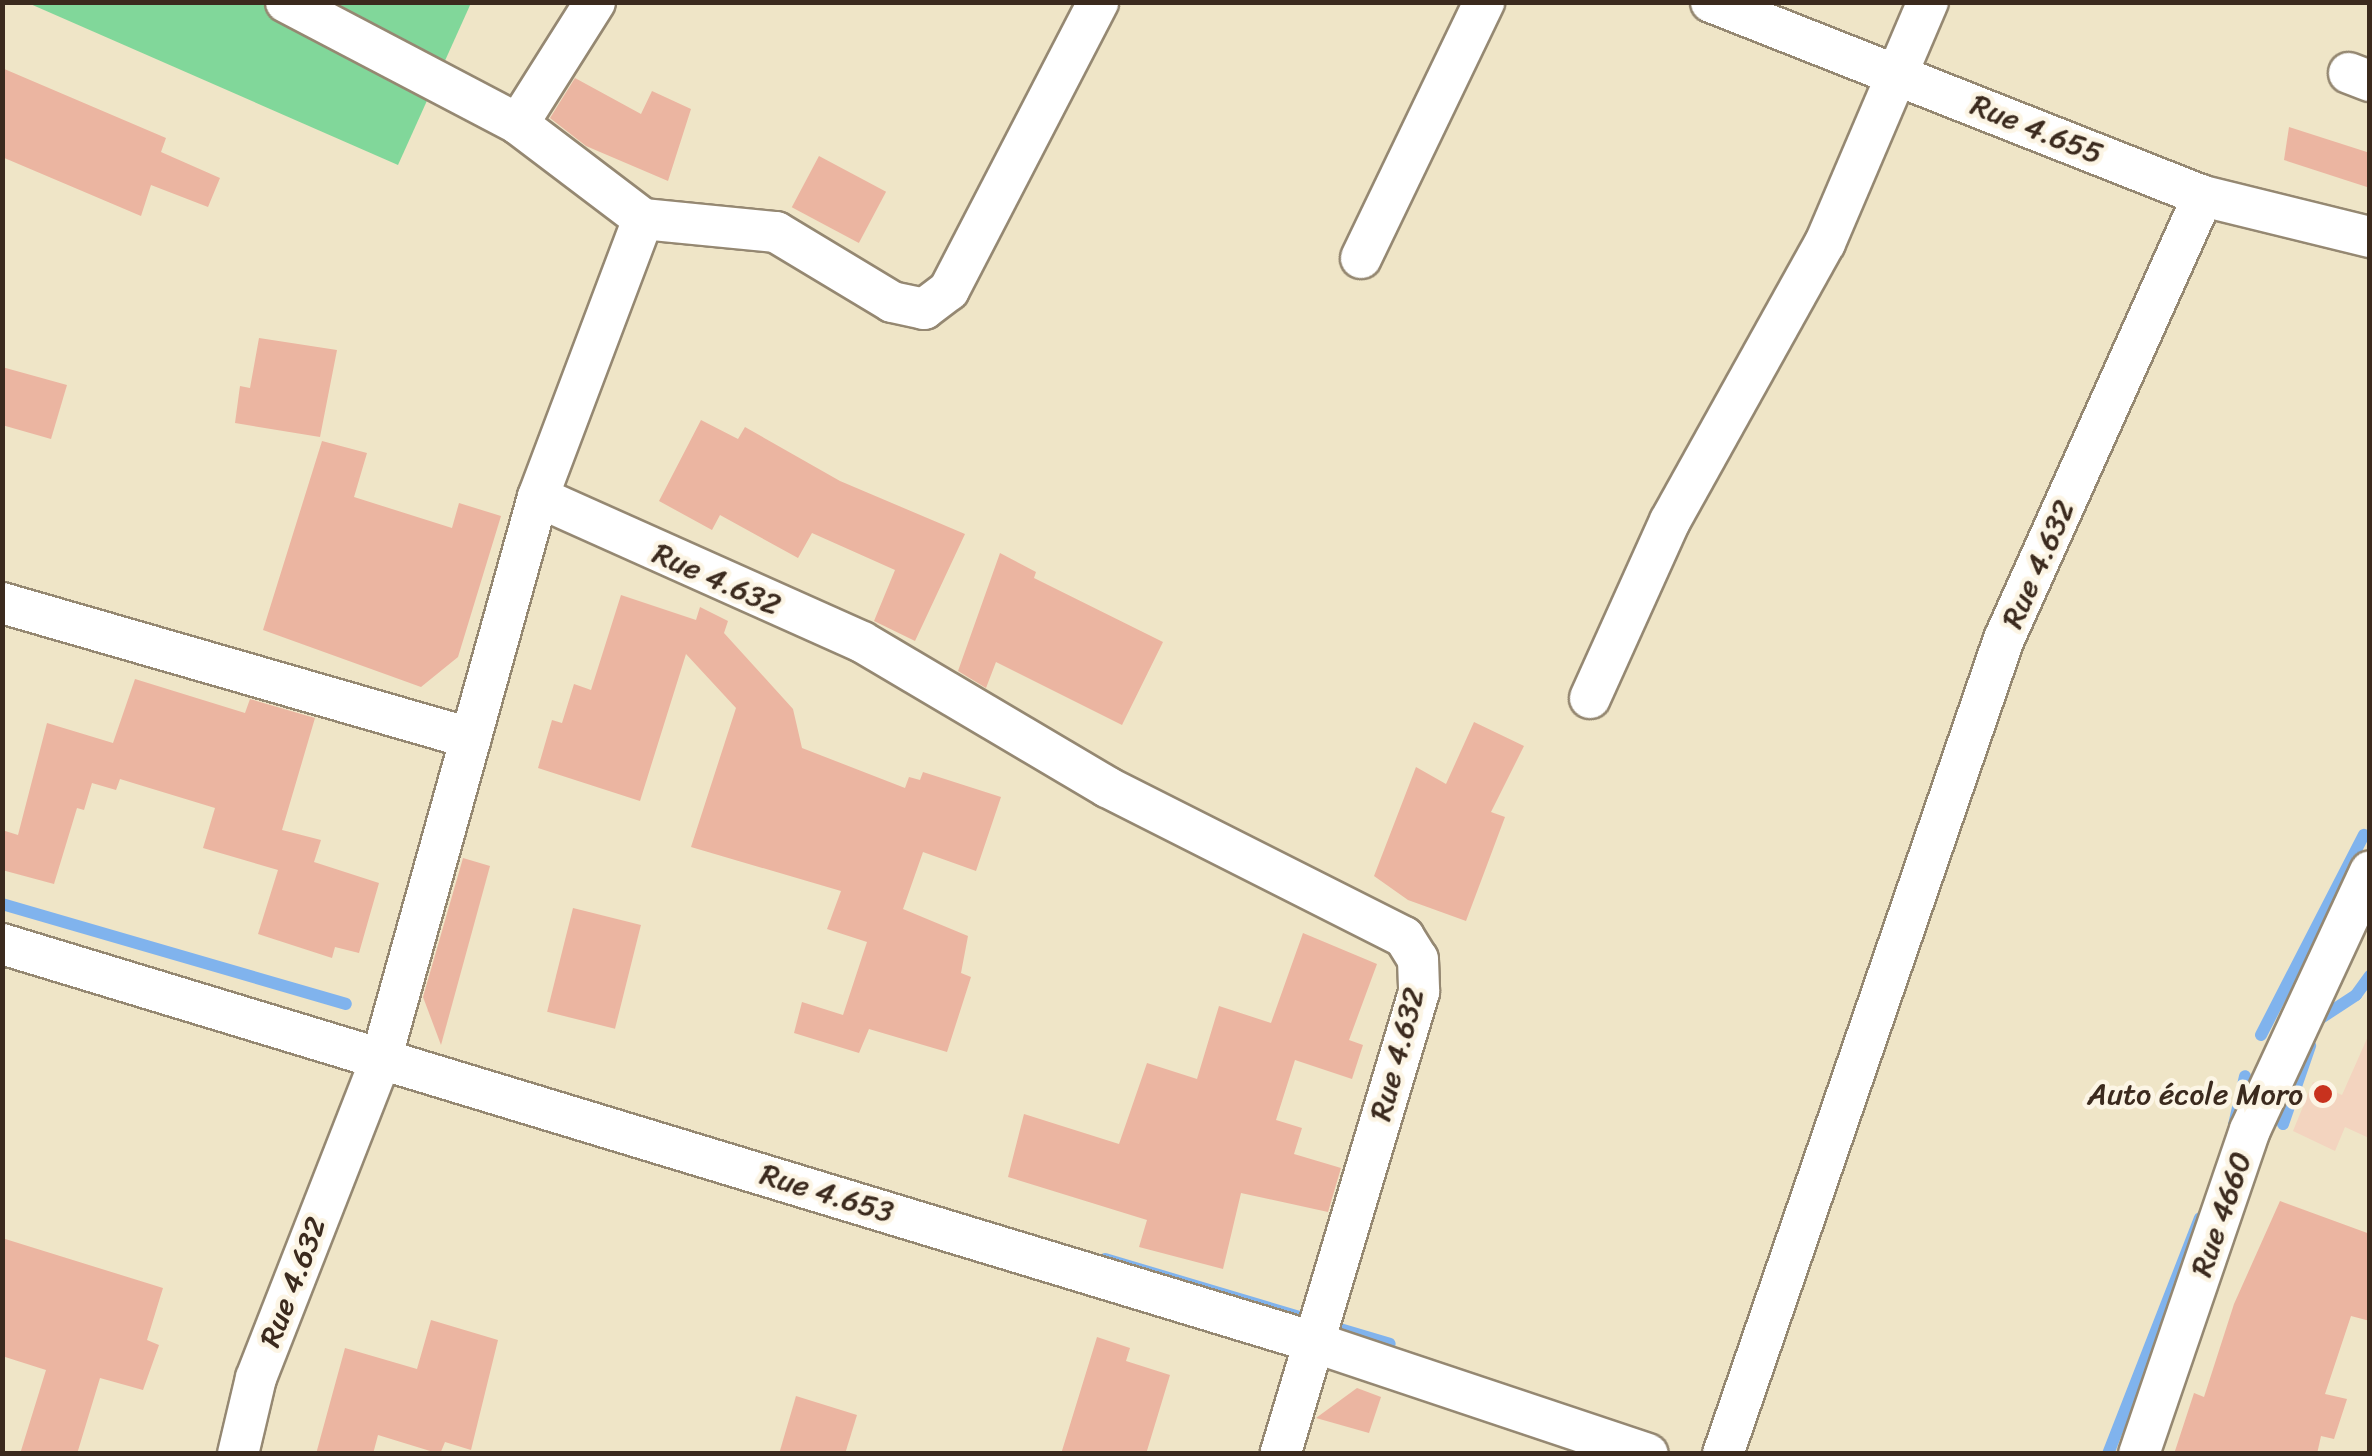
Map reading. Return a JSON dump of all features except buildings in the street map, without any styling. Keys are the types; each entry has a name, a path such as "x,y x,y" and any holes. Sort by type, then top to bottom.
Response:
{"street":[{"path":"286,2 518,124 642,218 776,232 892,302 924,310 948,290 1098,2"},
{"path":"518,124 595,2"},
{"path":"1361,258 1484,2"},
{"name":"Rue 4.655","path":"1711,2 2203,196 2370,237"},
{"path":"1590,698 1670,521 1826,243 1928,2"},
{"name":"Rue 4.632","path":"1723,1454 2004,639 2203,196"},
{"path":"538,497 642,218"},
{"name":"Rue 4.632","path":"238,1454 256,1378 382,1056 538,497 862,642 1108,786 1404,937 1418,959 1419,992 1310,1342 1280,1454"},
{"path":"2,603 471,738"},
{"name":"Rue 4660","path":"2139,1454 2250,1130 2370,871"},
{"name":"Rue 4.653","path":"2,944 382,1056 1310,1342 1648,1454"}],"shaded area":[{"name":"Auto école Moro","path":"2369,1034 2369,1138 2345,1127 2335,1151 2293,1131 2313,1082 2342,1095"}],"green space":[{"path":"28,3 471,3 398,165"}],"waterway":[{"path":"2261,1035 2364,835"},
{"path":"2,904 346,1004"},
{"path":"2321,1018 2356,995 2370,976"},
{"path":"2283,1124 2310,1046"},
{"path":"2234,1125 2245,1076"},
{"path":"2108,1454 2200,1218"},
{"path":"1105,1259 1390,1344"}],"place":[{"name":"Auto école Moro","path":"2323,1094"}]}
